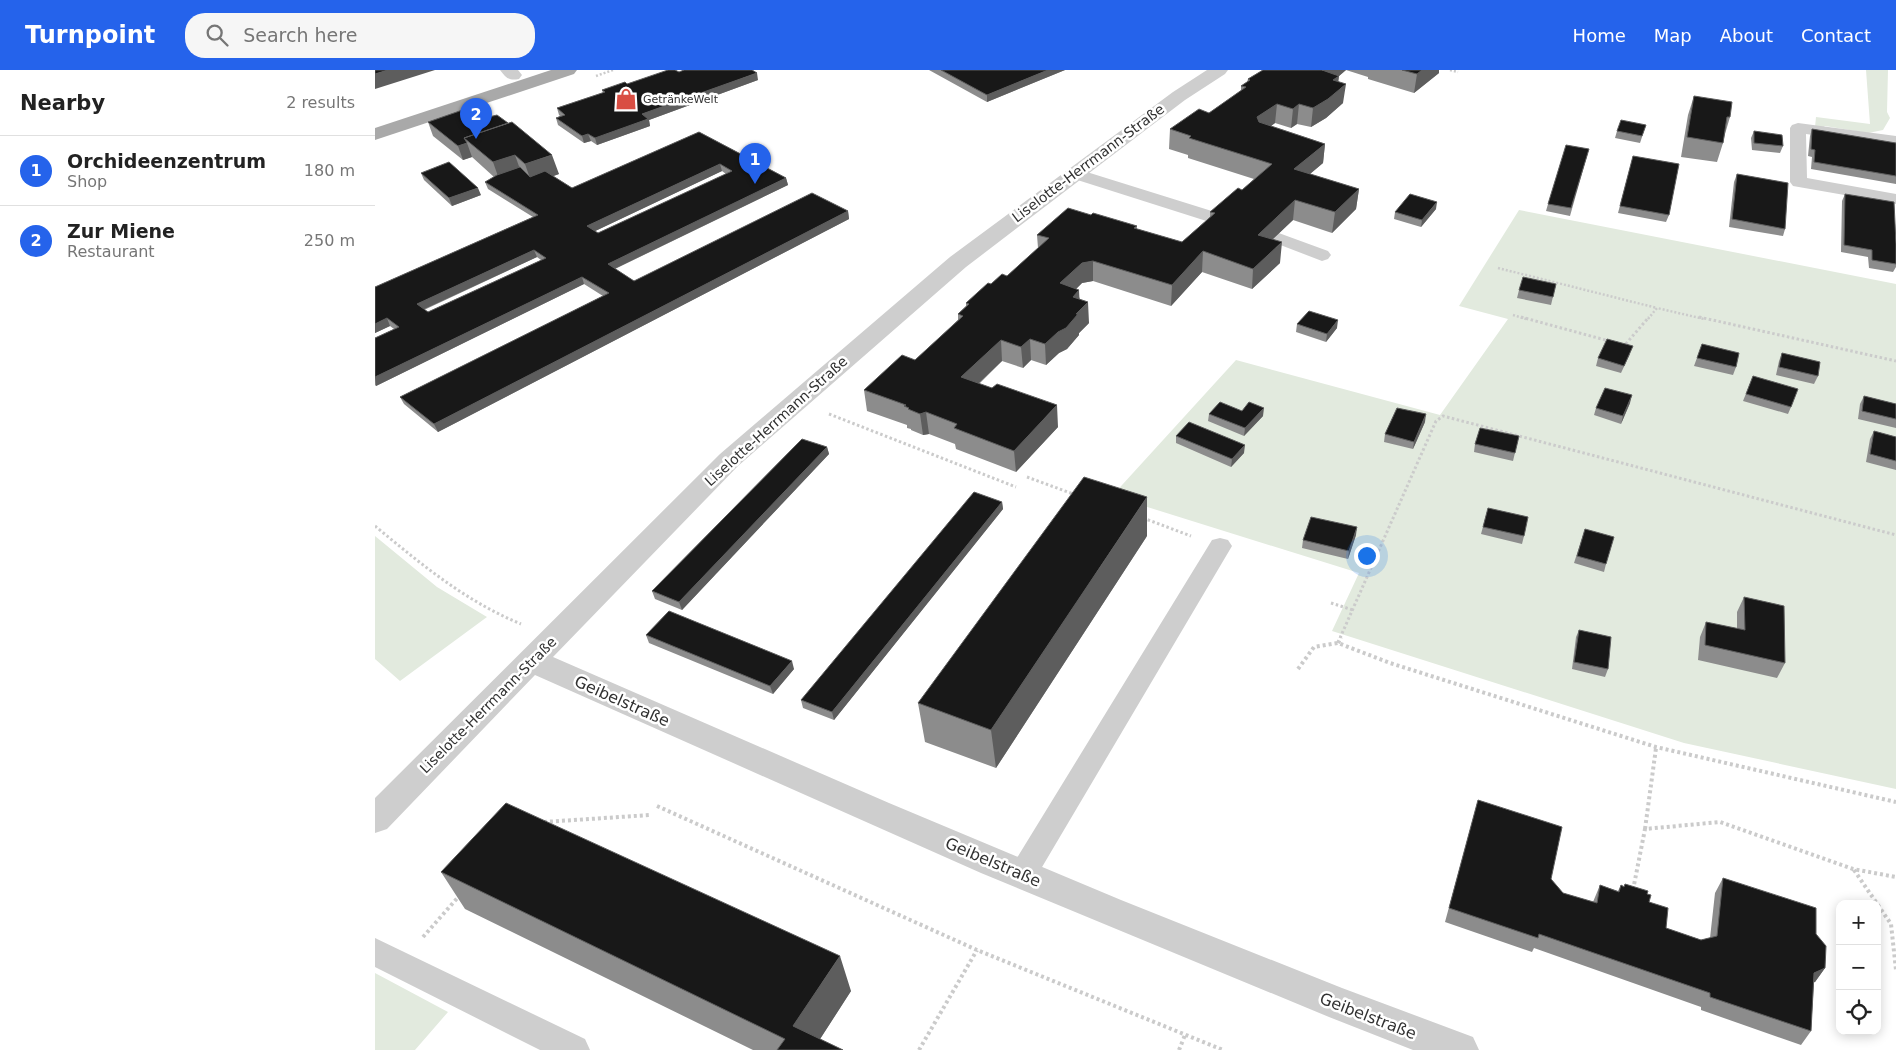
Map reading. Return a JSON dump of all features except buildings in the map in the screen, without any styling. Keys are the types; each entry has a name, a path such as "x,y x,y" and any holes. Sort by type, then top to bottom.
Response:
{"main road":[{"path":"375,134 568,70"}],"street":[{"name":"Liselotte-Herrmann-Straße","path":"375,819 729,460 795,401 957,262 1179,96 1219,70"},
{"name":"Geibelstraße","path":"532,661 1022,875 1325,1000 1460,1050"}],"lane":[{"path":"1896,141 1798,128 1799,182 1896,199"},
{"path":"1074,173 1225,220"},
{"path":"1276,237 1322,255"},
{"path":"1022,875 1220,546"},
{"path":"387,958 574,1050"}],"path":[{"path":"1450,70 1458,72"},
{"path":"1498,268 1657,308 1896,361"},
{"path":"1513,315 1624,346 1657,308"},
{"path":"795,401 1015,487"},
{"path":"1338,643 1436,421 1443,416 1896,535"},
{"path":"1027,477 1079,496"},
{"path":"1136,516 1220,546"},
{"path":"375,526 452,587 503,618 556,636"},
{"path":"1331,602 1353,610"},
{"path":"1298,669 1314,647 1338,643 1400,666 1656,747 1896,802"},
{"path":"1632,892 1645,829 1656,747"},
{"path":"657,806 977,950 1223,1050"},
{"path":"543,822 650,815"},
{"path":"1645,829 1720,822 1853,869 1896,877"},
{"path":"1853,869 1891,924 1896,970"},
{"path":"387,958 465,890"},
{"path":"919,1050 977,950"},
{"path":"1179,1050 1185,1035"}],"shaded area":[{"path":"1866,70 1888,70 1887,112 1890,118 1883,130 1868,133 1825,126 1822,128 1815,127 1816,117 1870,124"},
{"path":"1519,210 1896,284 1896,789 1684,743 1332,631 1359,573 1112,496 1236,360 1440,415 1508,319 1459,306"},
{"path":"375,536 437,587 487,617 400,681 375,659"},
{"path":"375,973 448,1012 415,1050 375,1050"}],"place":[{"name":"GetränkeWelt","path":"626,99"},
{"name":"Zur Miene","path":"476,139"},
{"name":"Orchideenzentrum","path":"755,184"}]}
